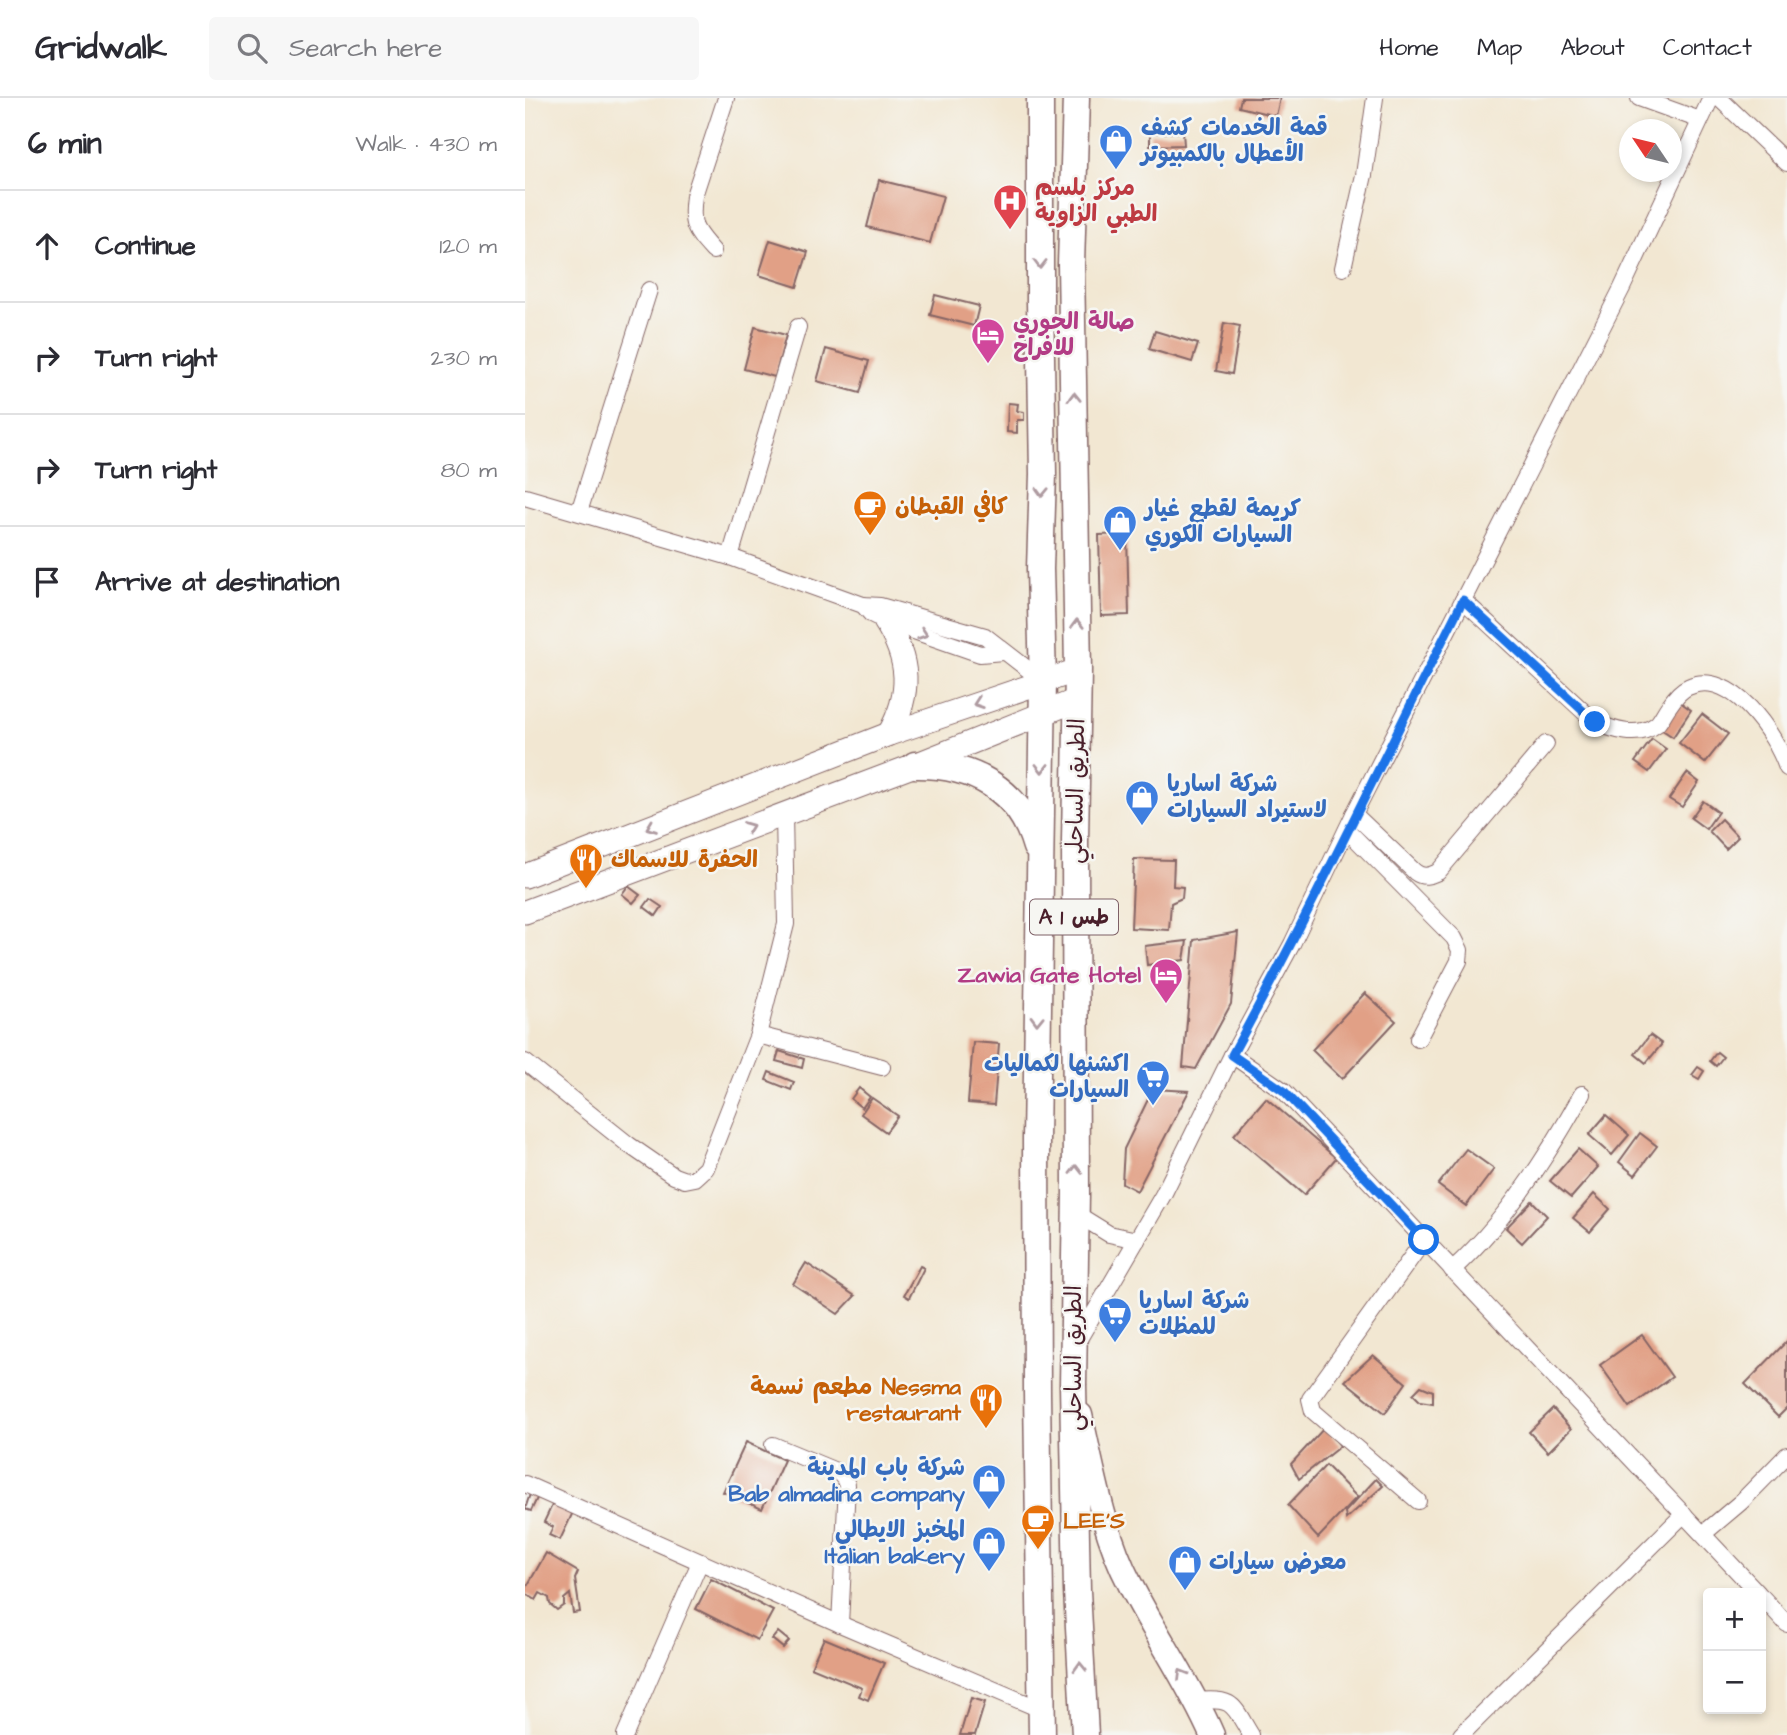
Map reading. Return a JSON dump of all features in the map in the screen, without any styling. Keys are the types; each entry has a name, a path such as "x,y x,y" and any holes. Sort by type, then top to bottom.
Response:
{"highway":[{"name":"الطريق الساحلي","path":"1038,98 1043,681 1036,1140 1042,1722"},
{"name":"الطريق الساحلي","path":"1076,98 1072,265 1078,670 1073,1385 1077,1591 1084,1735"},
{"path":"915,765 957,768 996,786 1024,818 1039,857"}],"main road":[{"path":"884,621 901,651 906,685 903,703 889,734"},
{"path":"525,876 889,734 1078,670"},
{"path":"525,912 915,765 1077,700"},
{"path":"1073,1385 1095,1477 1119,1560 1129,1584 1197,1701 1212,1735"}],"street":[{"path":"713,251 692,225 692,212 694,196 726,98"},
{"path":"1343,268 1363,175 1375,98"},
{"path":"1639,98 1700,120"},
{"path":"1075,1346 1163,1195 1232,1055 1292,944 1354,814 1622,288 1711,98"},
{"path":"1719,98 1787,163"},
{"path":"579,512 649,290"},
{"path":"730,557 798,327"},
{"path":"525,497 730,557 863,605 880,606 970,631 992,641 1043,681"},
{"path":"1463,600 1595,722 1619,732 1637,731 1656,724 1672,701 1687,687 1708,683 1730,692 1760,717 1782,754 1787,768"},
{"path":"863,605 871,614 884,621 980,654 1003,652"},
{"path":"1354,814 1415,872 1431,875 1438,872 1546,744"},
{"path":"525,1062 629,1145 674,1176 685,1180 695,1178 706,1168 758,1035 786,924 784,813"},
{"path":"1347,830 1454,938 1460,950 1459,961 1418,1039"},
{"path":"758,1035 881,1067"},
{"path":"1232,1055 1284,1091 1753,1588"},
{"path":"1452,1269 1477,1247 1512,1203 1569,1118 1581,1094"},
{"path":"1075,1213 1109,1234 1137,1240"},
{"path":"1417,1501 1313,1411 1310,1399 1424,1240"},
{"path":"773,1445 838,1472 847,1485 840,1624"},
{"path":"1703,1534 1741,1502 1787,1455"},
{"path":"525,1484 840,1624 1042,1722"},
{"path":"1461,1735 1684,1514"},
{"path":"625,1735 700,1562"},
{"path":"1766,1602 1787,1624"},
{"path":"1197,1701 1219,1698 1229,1703 1251,1735"}],"building":[{"path":"1241,98 1280,98 1276,116 1239,107"},
{"path":"1183,132 1184,145 1150,146 1150,133"},
{"path":"879,180 943,196 930,243 867,227"},
{"path":"770,240 808,252 797,287 759,275"},
{"path":"935,295 979,306 974,326 930,315"},
{"path":"1224,323 1240,326 1232,374 1216,371"},
{"path":"755,327 786,335 775,377 744,369"},
{"path":"1155,331 1198,344 1192,362 1149,349"},
{"path":"826,349 869,361 860,393 817,381"},
{"path":"1008,403 1018,404 1017,411 1024,412 1024,420 1017,420 1017,433 1007,432"},
{"path":"1127,534 1129,615 1101,616 1099,535"},
{"path":"1680,702 1691,710 1673,737 1661,729"},
{"path":"1702,714 1728,734 1705,763 1679,743"},
{"path":"1652,739 1666,749 1649,772 1635,762"},
{"path":"1687,773 1699,782 1682,807 1669,799"},
{"path":"1703,801 1718,812 1706,829 1691,818"},
{"path":"1721,819 1738,837 1726,849 1709,831"},
{"path":"1134,859 1174,860 1173,886 1183,887 1182,898 1171,903 1169,930 1131,928"},
{"path":"628,886 640,895 633,903 622,894"},
{"path":"650,899 662,907 656,916 644,907"},
{"path":"1238,932 1231,1004 1196,1069 1183,1067 1194,940"},
{"path":"1187,941 1184,960 1147,965 1145,946"},
{"path":"1365,993 1396,1021 1342,1079 1312,1050"},
{"path":"1650,1035 1662,1044 1646,1063 1635,1054"},
{"path":"973,1042 999,1044 994,1105 968,1103"},
{"path":"779,1051 804,1059 802,1068 776,1061"},
{"path":"1717,1052 1723,1057 1716,1066 1710,1061"},
{"path":"1698,1067 1704,1071 1699,1079 1692,1075"},
{"path":"769,1072 794,1082 791,1090 766,1080"},
{"path":"859,1088 870,1097 862,1108 851,1099"},
{"path":"1153,1089 1189,1091 1137,1191 1122,1183 1124,1149"},
{"path":"872,1098 898,1116 886,1132 861,1114"},
{"path":"1266,1098 1336,1158 1304,1195 1234,1135"},
{"path":"1606,1115 1629,1135 1612,1155 1589,1135"},
{"path":"1640,1133 1657,1146 1635,1175 1619,1162"},
{"path":"1466,1149 1494,1169 1466,1206 1438,1185"},
{"path":"1578,1149 1598,1167 1571,1198 1550,1181"},
{"path":"1594,1194 1610,1209 1590,1232 1573,1218"},
{"path":"1532,1201 1547,1216 1522,1243 1506,1228"},
{"path":"806,1263 855,1296 838,1314 793,1284"},
{"path":"920,1266 924,1268 909,1298 904,1295"},
{"path":"1642,1335 1672,1377 1630,1407 1600,1365"},
{"path":"1787,1341 1787,1408 1778,1417 1745,1384"},
{"path":"1373,1355 1406,1383 1385,1413 1345,1381"},
{"path":"1421,1386 1433,1391 1433,1403 1420,1401 1413,1394"},
{"path":"1553,1409 1571,1429 1548,1452 1529,1432"},
{"path":"1325,1427 1340,1446 1299,1479 1291,1464"},
{"path":"746,1442 784,1460 762,1509 723,1492"},
{"path":"1326,1465 1357,1497 1318,1538 1288,1505"},
{"path":"1376,1479 1383,1486 1346,1519 1345,1512"},
{"path":"531,1491 539,1494 531,1511 525,1509"},
{"path":"554,1501 574,1510 560,1540 549,1535 553,1527 544,1522"},
{"path":"546,1553 578,1572 575,1579 580,1612 573,1613 570,1594 564,1599 564,1605 557,1610 550,1604 549,1598 540,1593 536,1600 525,1593"},
{"path":"711,1579 773,1611 757,1640 696,1609"},
{"path":"778,1632 789,1641 783,1648 772,1639"},
{"path":"824,1638 884,1663 868,1700 859,1696 862,1688 811,1667"},
{"path":"971,1698 985,1702 975,1735 960,1735"}],"place":[{"name":"قمة الخدمات كشف الأعطال بالكمبيوتر","path":"1116,171"},
{"name":"مركز بلسم الطبي الزاوية","path":"1010,231"},
{"name":"صالة الجوري للافراح","path":"988,365"},
{"name":"كافي القبطان","path":"870,537"},
{"name":"كريمة لقطع غيار السيارات الكوري","path":"1120,552"},
{"name":"شركة اساريا لاستيراد السيارات","path":"1142,827"},
{"name":"الحفرة للاسماك","path":"586,890"},
{"name":"Zawia Gate Hotel","path":"1166,1005"},
{"name":"اكشنها لكماليات السيارات","path":"1153,1107"},
{"name":"شركة اساريا للمظلات","path":"1115,1344"},
{"name":"مطعم نسمة Nessma restaurant","path":"986,1430"},
{"name":"شركة باب المدينة Bab almadina company","path":"989,1511"},
{"name":"LEE'S","path":"1038,1551"},
{"name":"المخبز الايطالي Italian bakery","path":"989,1573"},
{"name":"معرض سيارات","path":"1185,1592"}],"route":[{"path":"1424,1240 1284,1091 1232,1055 1292,944 1354,814 1463,600 1595,722"}]}
